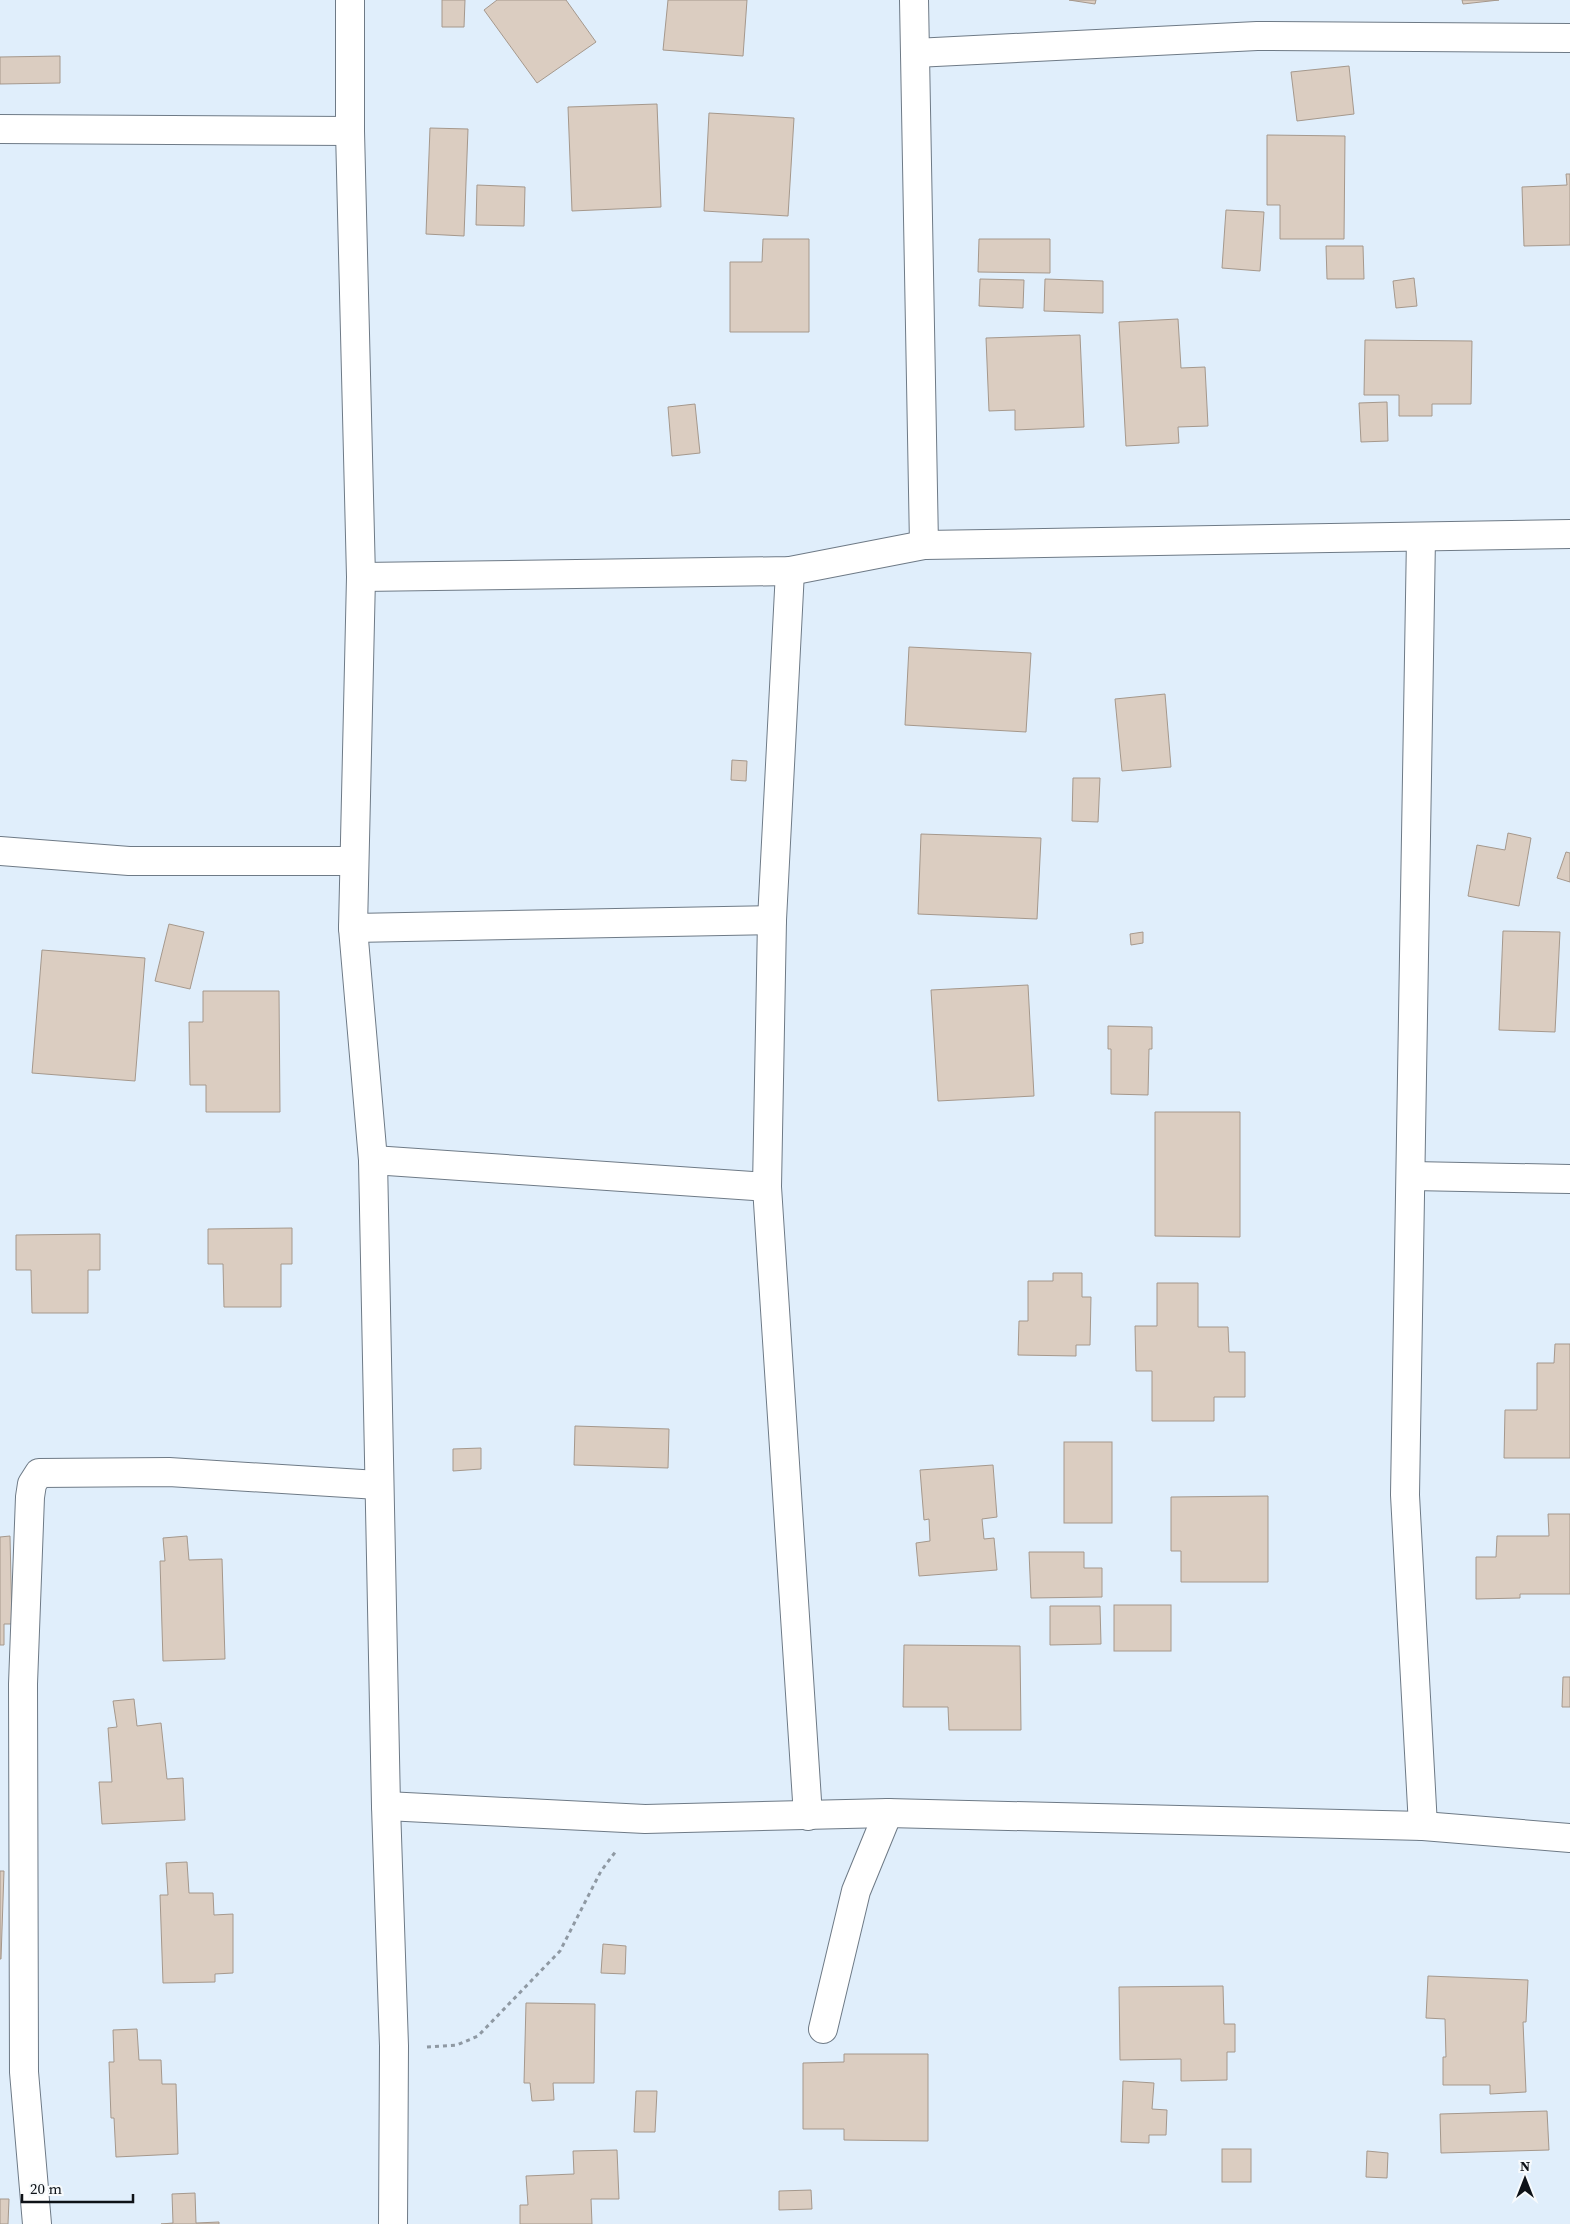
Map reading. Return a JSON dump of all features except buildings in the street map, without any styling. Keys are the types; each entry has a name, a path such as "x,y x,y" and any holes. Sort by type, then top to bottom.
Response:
{"street":[{"path":"350,0 350,131 361,577 353,861 353,928 373,1160 378,1485 394,2046 393,2224"},
{"path":"914,0 924,545"},
{"path":"915,53 1257,36 1570,38"},
{"path":"0,129 350,131"},
{"path":"361,577 790,571 924,545 1570,534"},
{"path":"1422,537 1405,1495 1423,1826"},
{"path":"790,571 772,920 767,1187 808,1816"},
{"path":"0,851 130,861 353,861"},
{"path":"353,928 772,920"},
{"path":"373,1160 767,1187"},
{"path":"1412,1176 1570,1179"},
{"path":"37,2224 24,2072 23,1684 30,1497 35,1478 38,1473 169,1472 378,1485"},
{"path":"386,1806 645,1819 888,1813 1423,1826 1570,1838"},
{"path":"823,2028 856,1891 888,1813"}],"path":[{"path":"394,2046 434,2048 457,2044 478,2036 560,1950 601,1871 645,1819"}]}
